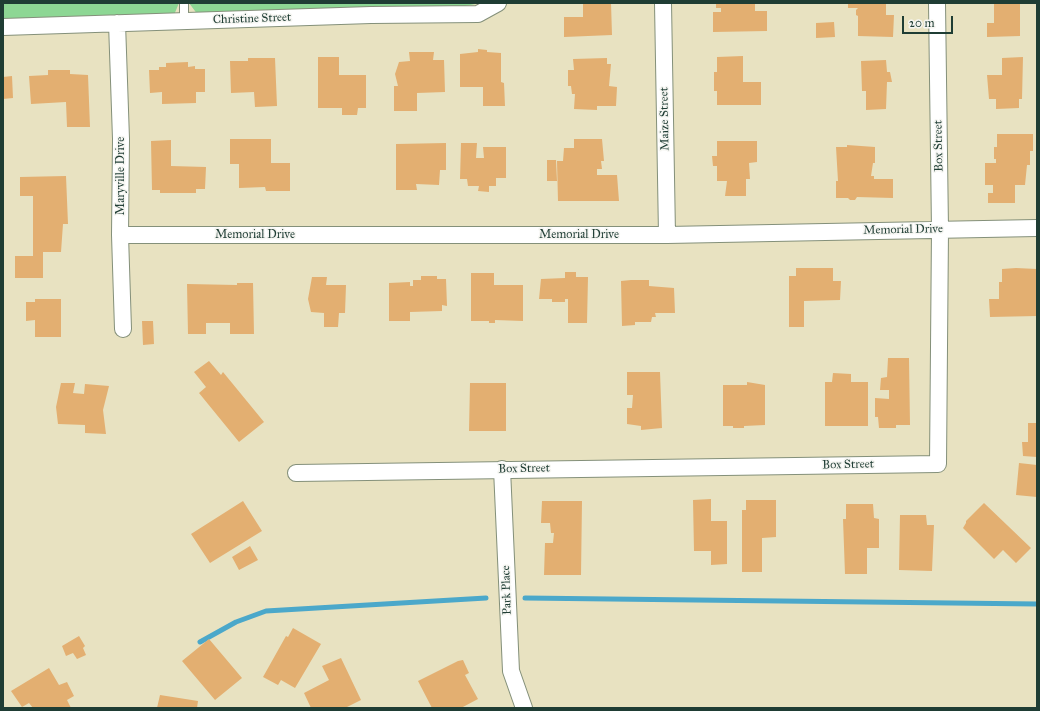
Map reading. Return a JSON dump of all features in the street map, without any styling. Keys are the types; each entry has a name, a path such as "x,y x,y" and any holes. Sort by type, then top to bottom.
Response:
{"street":[{"name":"Christine Street","path":"3,27 371,15 478,14 498,3"},
{"name":"Maize Street","path":"663,3 666,235"},
{"name":"Box Street","path":"296,473 938,464 940,230 937,3"},
{"name":"Maryville Drive","path":"117,23 121,139 120,235 124,329"},
{"name":"Memorial Drive","path":"120,235 666,235 1037,228"},
{"name":"Park Place","path":"502,469 510,671 524,708"}],"lane":[{"path":"184,3 184,22"}],"green space":[{"path":"3,3 179,3 174,15 3,21"},
{"path":"189,3 481,3 454,8 198,15"}],"building":[{"path":"583,3 611,3 612,35 564,37 564,17 583,17"},
{"path":"716,3 755,3 755,11 767,11 767,31 713,32 713,12 721,12 721,8 716,8"},
{"path":"848,3 886,3 886,15 894,15 893,37 858,36 858,16 856,15 856,10 858,8 848,8"},
{"path":"994,3 1020,3 1020,36 987,37 987,23 994,23"},
{"path":"834,22 835,37 816,38 816,23"},
{"path":"478,49 487,50 487,52 501,53 501,82 504,83 505,106 483,106 483,87 460,87 460,54 478,52"},
{"path":"409,52 434,52 433,60 444,60 445,92 417,93 417,111 394,111 394,86 398,86 395,74 399,62 410,61"},
{"path":"743,56 743,82 761,82 761,105 717,105 717,91 714,91 714,72 717,72 717,57"},
{"path":"318,57 339,57 339,75 366,75 366,108 358,108 357,115 342,115 342,108 318,108"},
{"path":"1023,57 1022,99 1019,99 1019,108 996,109 996,99 989,99 987,75 1002,75 1002,58"},
{"path":"248,58 275,58 277,106 255,107 254,92 231,93 230,61 248,61"},
{"path":"607,58 607,64 611,64 609,86 617,87 616,106 597,106 597,110 574,109 575,94 572,94 571,86 568,86 568,70 574,70 573,59"},
{"path":"886,60 887,72 890,72 892,82 887,82 886,109 866,110 866,91 862,91 861,61"},
{"path":"188,62 188,67 195,66 195,69 205,69 205,92 196,92 196,103 162,104 162,92 150,93 149,70 159,70 159,67 166,67 166,63"},
{"path":"48,70 70,70 70,74 88,75 90,127 67,127 66,102 31,104 29,76 48,75"},
{"path":"12,76 13,98 3,99 3,77"},
{"path":"997,134 1033,134 1033,151 1030,151 1030,165 1027,165 1025,185 1015,185 1015,203 988,203 988,193 993,193 993,185 985,185 985,163 996,163 996,159 994,159 994,147 997,147"},
{"path":"230,139 271,139 271,163 290,163 290,191 266,191 265,187 239,188 239,164 230,164"},
{"path":"574,139 602,139 604,161 601,161 602,169 597,169 597,175 617,175 619,201 558,201 557,161 563,161 564,148 574,148"},
{"path":"171,140 171,166 206,167 205,189 196,189 196,193 160,193 160,190 152,190 151,141"},
{"path":"717,141 757,141 757,162 749,163 750,179 746,179 746,196 725,196 727,181 717,181 717,166 713,166 712,156 717,156"},
{"path":"446,143 446,170 440,170 439,185 416,184 417,190 396,190 396,144"},
{"path":"461,143 477,143 476,158 484,158 483,147 506,147 506,178 496,178 496,186 489,186 489,192 478,191 479,186 468,186 467,179 460,179"},
{"path":"847,145 875,147 875,163 873,163 871,176 874,176 874,179 893,179 893,198 857,197 855,200 850,200 848,198 836,198 836,181 838,181 836,147 847,147"},
{"path":"547,160 556,160 557,181 547,181"},
{"path":"66,176 68,224 63,224 61,252 43,252 43,278 15,278 15,256 33,256 33,196 20,196 20,177"},
{"path":"796,268 833,268 833,281 841,281 840,300 804,301 804,327 789,327 789,276 796,276"},
{"path":"1002,269 1037,269 1037,316 990,317 989,299 999,299 999,282 1002,282"},
{"path":"565,272 576,272 576,277 588,277 587,323 568,323 568,299 565,299 565,302 552,302 552,299 539,299 541,279 565,278"},
{"path":"471,273 494,273 494,285 523,285 523,321 495,320 495,323 489,323 489,321 471,321"},
{"path":"421,276 437,276 437,279 446,279 447,306 442,305 442,311 410,312 410,321 389,321 389,283 410,282 410,286 413,286 413,280 421,280"},
{"path":"312,277 327,277 326,285 346,285 345,313 339,313 338,327 324,327 324,313 311,312 308,299"},
{"path":"649,280 649,286 674,288 675,313 655,313 656,317 652,317 651,322 635,322 635,325 622,326 621,281"},
{"path":"237,283 253,283 254,334 230,334 230,323 206,323 206,334 188,334 187,284 237,285"},
{"path":"35,299 61,299 61,337 35,337 35,320 26,321 26,302 35,302"},
{"path":"142,321 153,321 154,344 143,345"},
{"path":"888,358 909,358 910,425 896,425 896,428 879,428 878,417 875,417 875,398 889,399 889,390 880,390 881,378 887,377"},
{"path":"209,361 221,375 223,372 264,422 239,442 199,393 206,387 194,372"},
{"path":"627,372 660,372 662,428 641,430 641,426 627,424 627,408 632,408 633,395 627,395"},
{"path":"833,373 851,374 851,382 868,382 868,426 825,426 825,382 832,382"},
{"path":"747,382 765,385 765,425 744,426 744,428 723,426 723,385 747,385"},
{"path":"61,383 75,383 73,393 84,394 85,384 109,386 103,410 106,434 85,433 85,425 58,424 56,407"},
{"path":"470,383 506,383 506,431 469,431"},
{"path":"1028,423 1037,423 1037,457 1023,456 1022,442 1028,442"},
{"path":"1019,463 1037,465 1037,497 1016,495"},
{"path":"711,499 711,521 727,521 727,564 711,565 711,551 694,551 693,500"},
{"path":"746,500 776,500 776,537 762,538 762,572 742,572 742,510 746,510"},
{"path":"243,501 262,531 210,563 191,534"},
{"path":"542,501 582,501 581,575 544,575 545,543 553,543 554,533 551,533 550,523 541,523"},
{"path":"984,503 1031,548 1016,563 1003,550 994,559 963,528 966,521"},
{"path":"846,504 873,504 874,518 879,519 879,548 867,548 867,574 845,574 843,519 846,519"},
{"path":"900,515 926,515 927,525 934,525 932,571 899,570"},
{"path":"250,546 258,560 239,570 232,557"},
{"path":"293,628 321,644 295,688 281,680 278,685 263,677 286,636 288,637"},
{"path":"79,636 85,646 83,648 86,655 77,659 73,653 66,656 62,646"},
{"path":"209,639 242,678 215,700 182,661"},
{"path":"341,658 361,700 345,708 311,708 304,693 329,680 322,666"},
{"path":"463,660 469,673 465,675 478,699 461,708 432,708 418,681 458,661"},
{"path":"49,668 59,685 67,682 74,696 67,700 71,708 33,708 29,703 22,707 11,691"},
{"path":"160,695 198,701 197,708 157,708"}],"waterway":[{"path":"200,642 236,622 266,611 486,598"},
{"path":"525,598 1037,604"}]}
